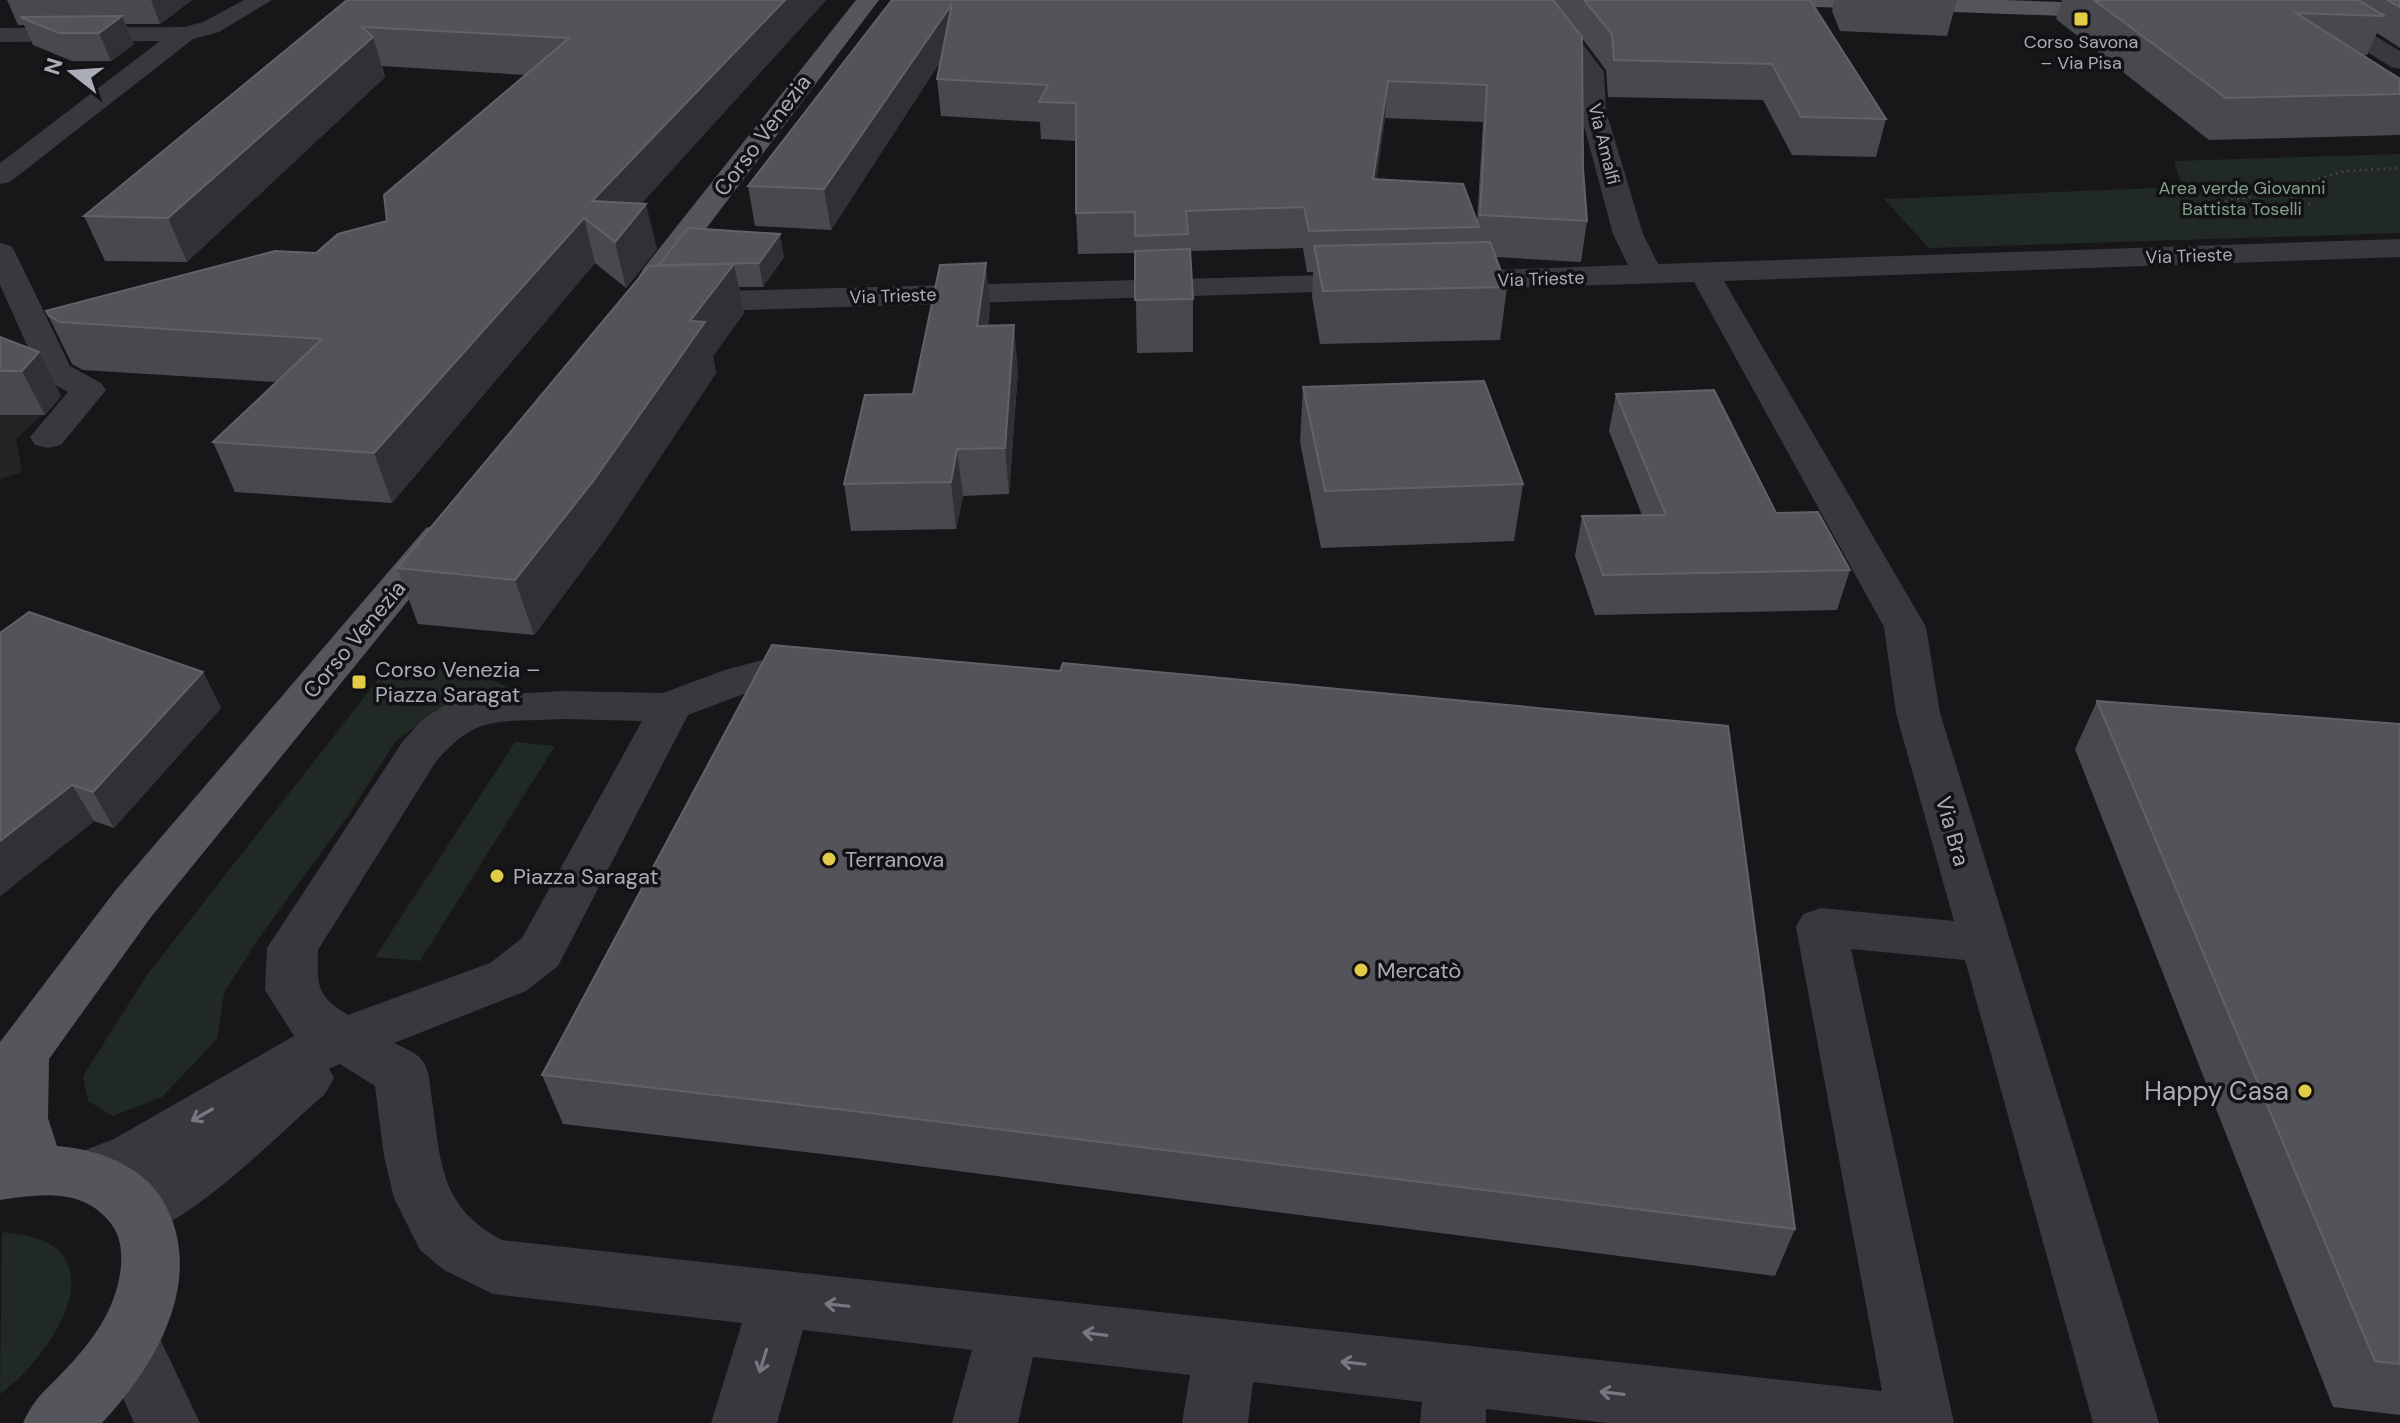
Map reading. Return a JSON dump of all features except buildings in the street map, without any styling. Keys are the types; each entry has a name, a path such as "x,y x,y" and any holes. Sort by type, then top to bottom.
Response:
{"main road":[{"name":"Corso Venezia","path":"642,303 868,0"},
{"path":"1816,0 2134,12"},
{"path":"2306,9 2331,19 2372,21"},
{"name":"Corso Venezia","path":"41,1173 20,1118 11,1066 133,904 460,511"},
{"path":"41,1173 116,1189 138,1211 151,1246 147,1290 128,1339 91,1391 56,1423"}],"street":[{"path":"0,35 185,34 211,27 261,0"},
{"name":"Via Amalfi","path":"1552,19 1592,72 1593,111 1628,234 1648,276"},
{"path":"2331,19 2400,62"},
{"path":"0,176 185,34"},
{"name":"Via Trieste","path":"642,303 1648,276 2400,248"},
{"path":"0,252 56,372 89,390 48,437"},
{"name":"Via Bra","path":"1705,274 1905,627 1918,713 2126,1423"},
{"path":"857,667 793,665 745,678 668,707 562,705 480,710 459,716 438,730 419,752 293,948 291,990 312,1020 401,1074 424,1197 441,1232 469,1254 493,1267 1225,1349 1454,1399 1884,1423"},
{"path":"41,1173 134,1156 314,1051 508,977 540,952 664,721 668,707"},
{"path":"1921,1423 1891,1288 1821,927 1985,943"},
{"path":"138,1211 198,1169 300,1084 345,1041"},
{"path":"744,1423 781,1298"},
{"path":"985,1423 1010,1324"},
{"path":"128,1339 167,1423"},
{"path":"1215,1423 1225,1349"}],"path":[{"path":"2185,210 2273,192 2345,171 2400,168"}],"shaded area":[{"path":"0,353 54,404 16,439 22,472 0,479"}],"green space":[{"name":"Area verde Giovanni Battista Toselli","path":"2400,154 2400,233 1929,248 1884,199 2182,187 2174,161"},
{"path":"387,668 472,670 511,689 437,710 395,742 350,813 259,938 224,993 217,1039 162,1097 113,1116 88,1101 83,1076 147,975"},
{"path":"515,742 555,746 420,961 375,957"},
{"path":"2,1232 33,1237 54,1247 69,1269 71,1288 57,1330 44,1350 0,1394"}],"place":[{"name":"Corso Savona – Via Pisa","path":"2081,19"},
{"name":"Corso Venezia – Piazza Saragat","path":"359,682"},
{"name":"Terranova","path":"829,859"},
{"name":"Piazza Saragat","path":"497,876"},
{"name":"Mercatò","path":"1361,970"},
{"name":"Happy Casa","path":"2305,1091"}]}
